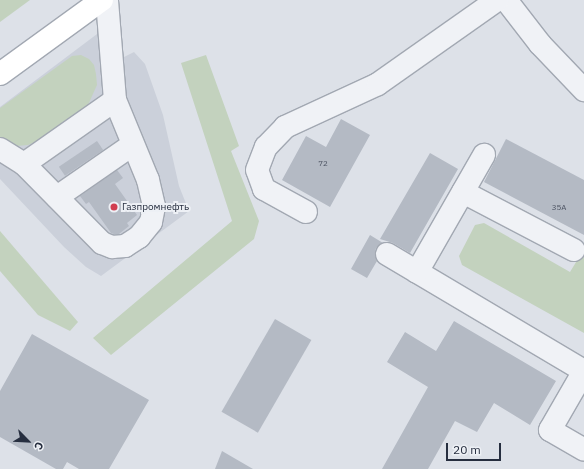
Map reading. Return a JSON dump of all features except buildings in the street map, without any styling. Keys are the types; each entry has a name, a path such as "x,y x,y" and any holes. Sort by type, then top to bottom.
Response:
{"main road":[{"path":"0,74 102,0"}],"street":[{"path":"0,148 24,164 102,243 112,247 126,246 139,238 151,222 154,206 148,180 132,145 115,100 107,0"},
{"path":"306,212 264,189 257,170 266,147 285,127 378,84 497,0"},
{"path":"506,0 540,44 584,90"},
{"path":"24,164 115,100"},
{"path":"57,197 132,145"},
{"path":"417,272 484,155"},
{"path":"463,192 574,250"},
{"path":"386,254 584,371 550,430 584,450"}],"shaded area":[{"path":"117,19 116,61 134,52 145,64 163,115 179,186 189,211 101,276 86,267 64,247 0,179 0,107"}],"green space":[{"path":"0,0 30,0 0,22"},
{"path":"81,55 89,59 94,65 96,74 97,85 88,105 40,140 28,145 16,146 0,140 0,108 72,56"},
{"path":"206,55 239,146 231,151 259,221 254,239 111,355 93,338 232,221 181,63"},
{"path":"484,223 570,272 584,249 584,333 462,265 459,256 475,225"},
{"path":"0,231 78,322 70,331 38,315 0,271"}],"place":[{"name":"Газпромнефть","path":"114,207"}]}
